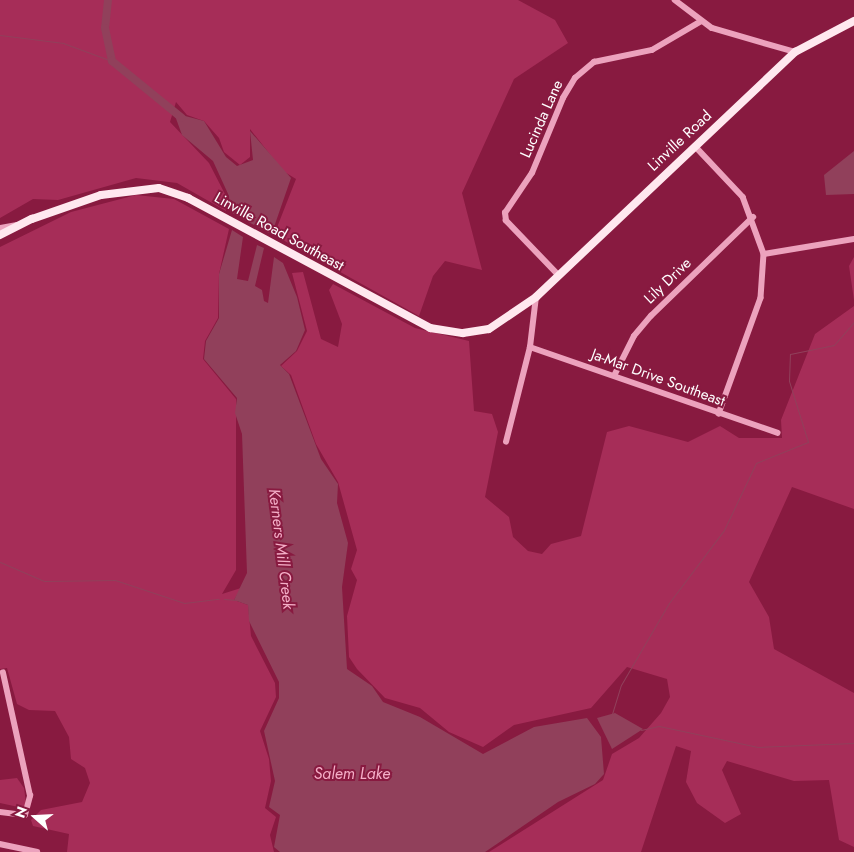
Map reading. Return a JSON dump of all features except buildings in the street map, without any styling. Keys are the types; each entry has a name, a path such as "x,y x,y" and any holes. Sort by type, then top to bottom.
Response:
{"main road":[{"name":"Linville Road","path":"536,297 795,52 854,21"},
{"name":"Linville Road Southeast","path":"0,235 19,224 114,191 159,188 188,198 437,330 489,329 536,297"}],"street":[{"path":"675,0 700,22 795,52"},
{"name":"Lucinda Lane","path":"558,276 506,221 505,213 532,173 575,78 594,62 660,47 700,22"},
{"path":"695,146 743,197 754,217 764,254 761,298 719,414"},
{"name":"Lily Drive","path":"615,374 634,336 651,316 754,217"},
{"path":"0,228 19,224"},
{"path":"764,254 854,239"},
{"path":"506,442 530,347 536,297"},
{"name":"Ja-Mar Drive Southeast","path":"530,347 615,374 719,414 778,433"},
{"path":"0,812 25,814 30,796 3,672"},
{"path":"0,844 37,852"}],"shaded area":[{"path":"0,0 518,0 555,20 568,43 514,79 462,193 482,270 445,261 433,276 419,316 274,235 296,179 283,171 250,129 250,157 240,165 224,152 219,138 204,121 187,115 176,102 170,122 209,163 226,196 226,211 177,183 136,178 58,200 33,199 0,218"},
{"path":"136,195 174,199 229,229 219,274 218,318 205,341 203,359 236,399 236,570 222,594 241,588 234,600 248,605 251,636 275,683 276,697 260,731 269,759 271,781 265,808 276,817 270,835 274,852 67,852 69,834 33,826 31,820 41,810 82,802 90,783 85,768 71,759 69,737 55,711 29,710 17,704 7,668 0,669 0,247 71,212"},
{"path":"854,257 854,300 849,266"},
{"path":"303,272 321,339 338,347 342,324 329,290 333,284 415,328 469,341 474,411 492,414 498,432 485,497 509,517 513,537 528,551 542,554 551,544 581,536 607,432 629,426 688,442 720,426 739,438 782,438 781,420 815,334 854,306 854,509 792,487 749,582 769,617 774,649 854,693 854,847 839,840 829,780 794,781 727,761 722,770 741,814 725,823 697,803 686,782 691,751 676,746 641,852 489,852 603,780 612,754 639,738 661,713 670,697 667,679 627,667 591,708 514,725 483,747 449,732 420,708 385,698 357,669 349,657 347,616 357,580 351,569 357,550 338,482 316,444 291,375 281,366 297,351 307,331 292,273"},
{"path":"17,778 24,788 26,803 23,808 0,803 0,780"}],"water":[{"path":"174,113 204,121 226,157 237,166 253,160 250,131 291,178 273,230 269,233 230,212 229,196 213,161 182,135"},
{"path":"854,151 854,194 826,195 824,175"},
{"name":"Salem Lake","path":"232,230 243,237 237,279 248,281 257,245 264,248 255,286 262,290 264,301 268,303 274,257 283,263 297,297 305,330 296,351 280,365 289,374 321,459 338,484 337,503 348,543 342,587 347,669 372,686 383,702 420,717 483,754 534,727 587,718 601,737 604,774 595,784 558,802 485,852 280,852 274,847 280,815 269,807 275,781 264,731 279,698 279,682 249,621 248,605 234,600 247,573 242,434 235,413 237,398 204,359 206,341 219,318 219,274"},
{"path":"615,713 643,729 612,749 597,718"}],"waterway":[{"name":"Kerners Mill Creek","path":"108,0 105,28 112,61 182,118"},
{"path":"0,35 63,43 112,61"},
{"path":"612,714 621,685 669,603 724,530 756,463 808,442 789,381 790,354 834,345 854,322"},
{"path":"0,562 44,581 115,580 184,603 219,599"},
{"path":"224,599 236,600"},
{"path":"641,730 659,726 758,747 854,743"}]}
